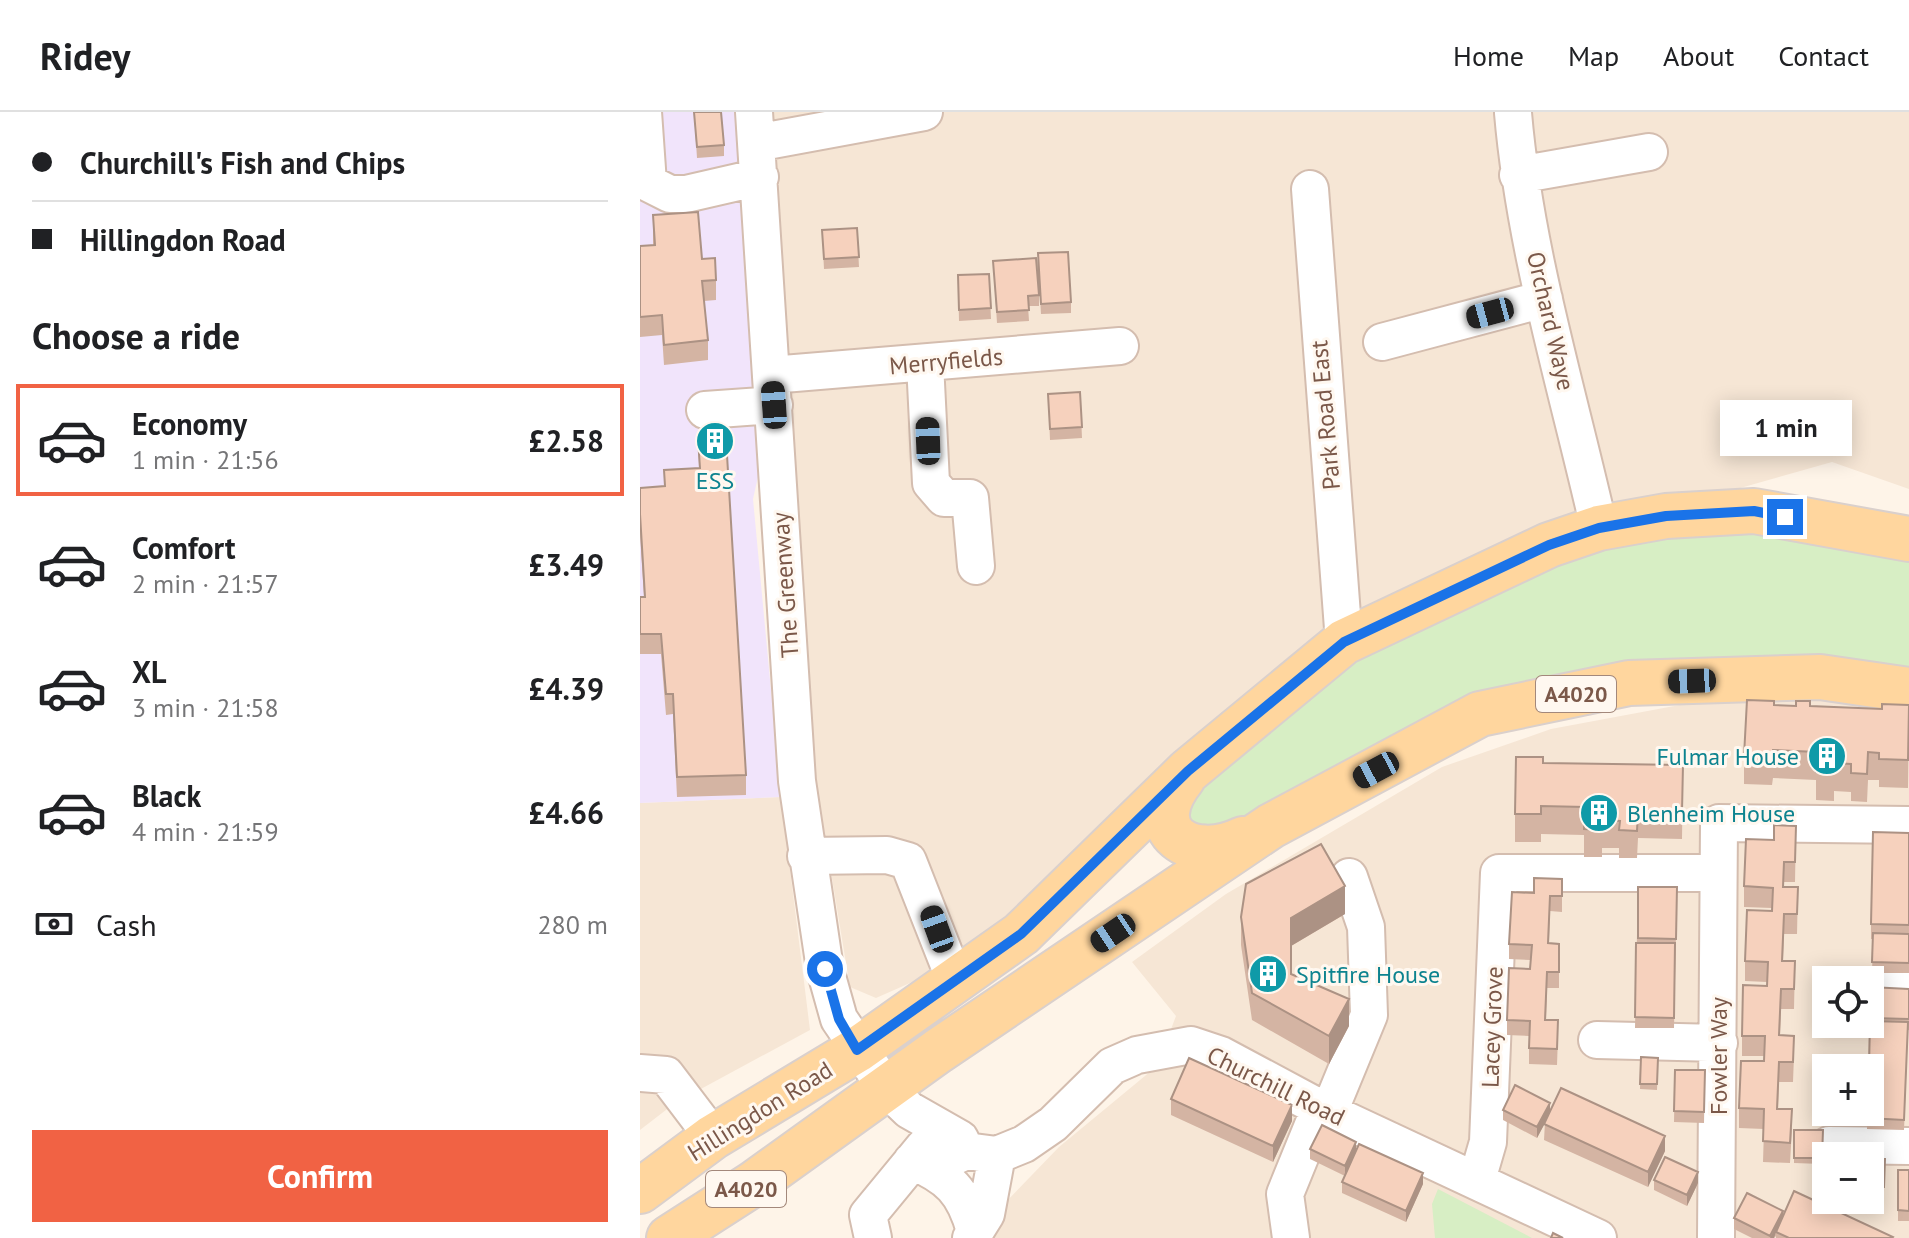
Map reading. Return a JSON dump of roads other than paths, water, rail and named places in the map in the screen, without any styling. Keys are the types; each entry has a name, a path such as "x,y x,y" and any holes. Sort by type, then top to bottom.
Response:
{"main road":[{"name":"Hillingdon Road","path":"640,1191 713,1137 857,1050 956,983 1021,934 1188,771 1344,642 1549,545 1599,528 1666,516 1754,511 1909,539"},
{"name":"A4020","path":"1188,771 1166,807 1168,825 1176,838 1192,847 1211,849 1233,844 1271,826 1480,714 1629,683 1820,677 1909,690"},
{"name":"A4020","path":"669,1238 897,1099 1271,826"}],"street":[{"path":"643,112 648,183 670,194 686,194 757,144 924,112"},
{"name":"Orchard Waye","path":"1513,113 1518,175 1599,528"},
{"name":"The Greenway","path":"757,144 797,781 806,856 831,993 839,1019 857,1050 897,1099"},
{"path":"1518,175 1649,152"},
{"name":"Park Road East","path":"1310,189 1344,642"},
{"path":"1382,342 1544,299"},
{"name":"Merryfields","path":"705,410 772,390 925,363 1120,346"},
{"path":"925,363 931,483 944,498 970,498 976,566"},
{"name":"Fowler Way","path":"1716,1238 1719,823 1909,825"},
{"path":"806,856 887,855 908,861 956,983"},
{"name":"Lacey Grove","path":"1477,1180 1488,1142 1499,873 1718,873"},
{"path":"1291,1238 1285,1194 1369,1015 1366,927 1349,877"},
{"path":"1884,986 1909,986"},
{"path":"1597,1040 1719,1043"},
{"name":"Churchill Road","path":"918,1154 955,1156 982,1153 1040,1136 1112,1066 1137,1055 1191,1045 1221,1055 1324,1110 1598,1238"},
{"path":"640,1073 666,1075 713,1137"},
{"path":"897,1099 982,1153 986,1214 973,1234"},
{"path":"897,1099 918,1154 942,1174 969,1210 973,1234"},
{"path":"1884,1146 1909,1146"},
{"path":"873,1238 868,1215 918,1154"}],"place":[{"name":"ESS","path":"715,441"},
{"name":"Fulmar House","path":"1827,756"},
{"name":"Blenheim House","path":"1599,813"},
{"name":"Spitfire House","path":"1268,974"}]}
